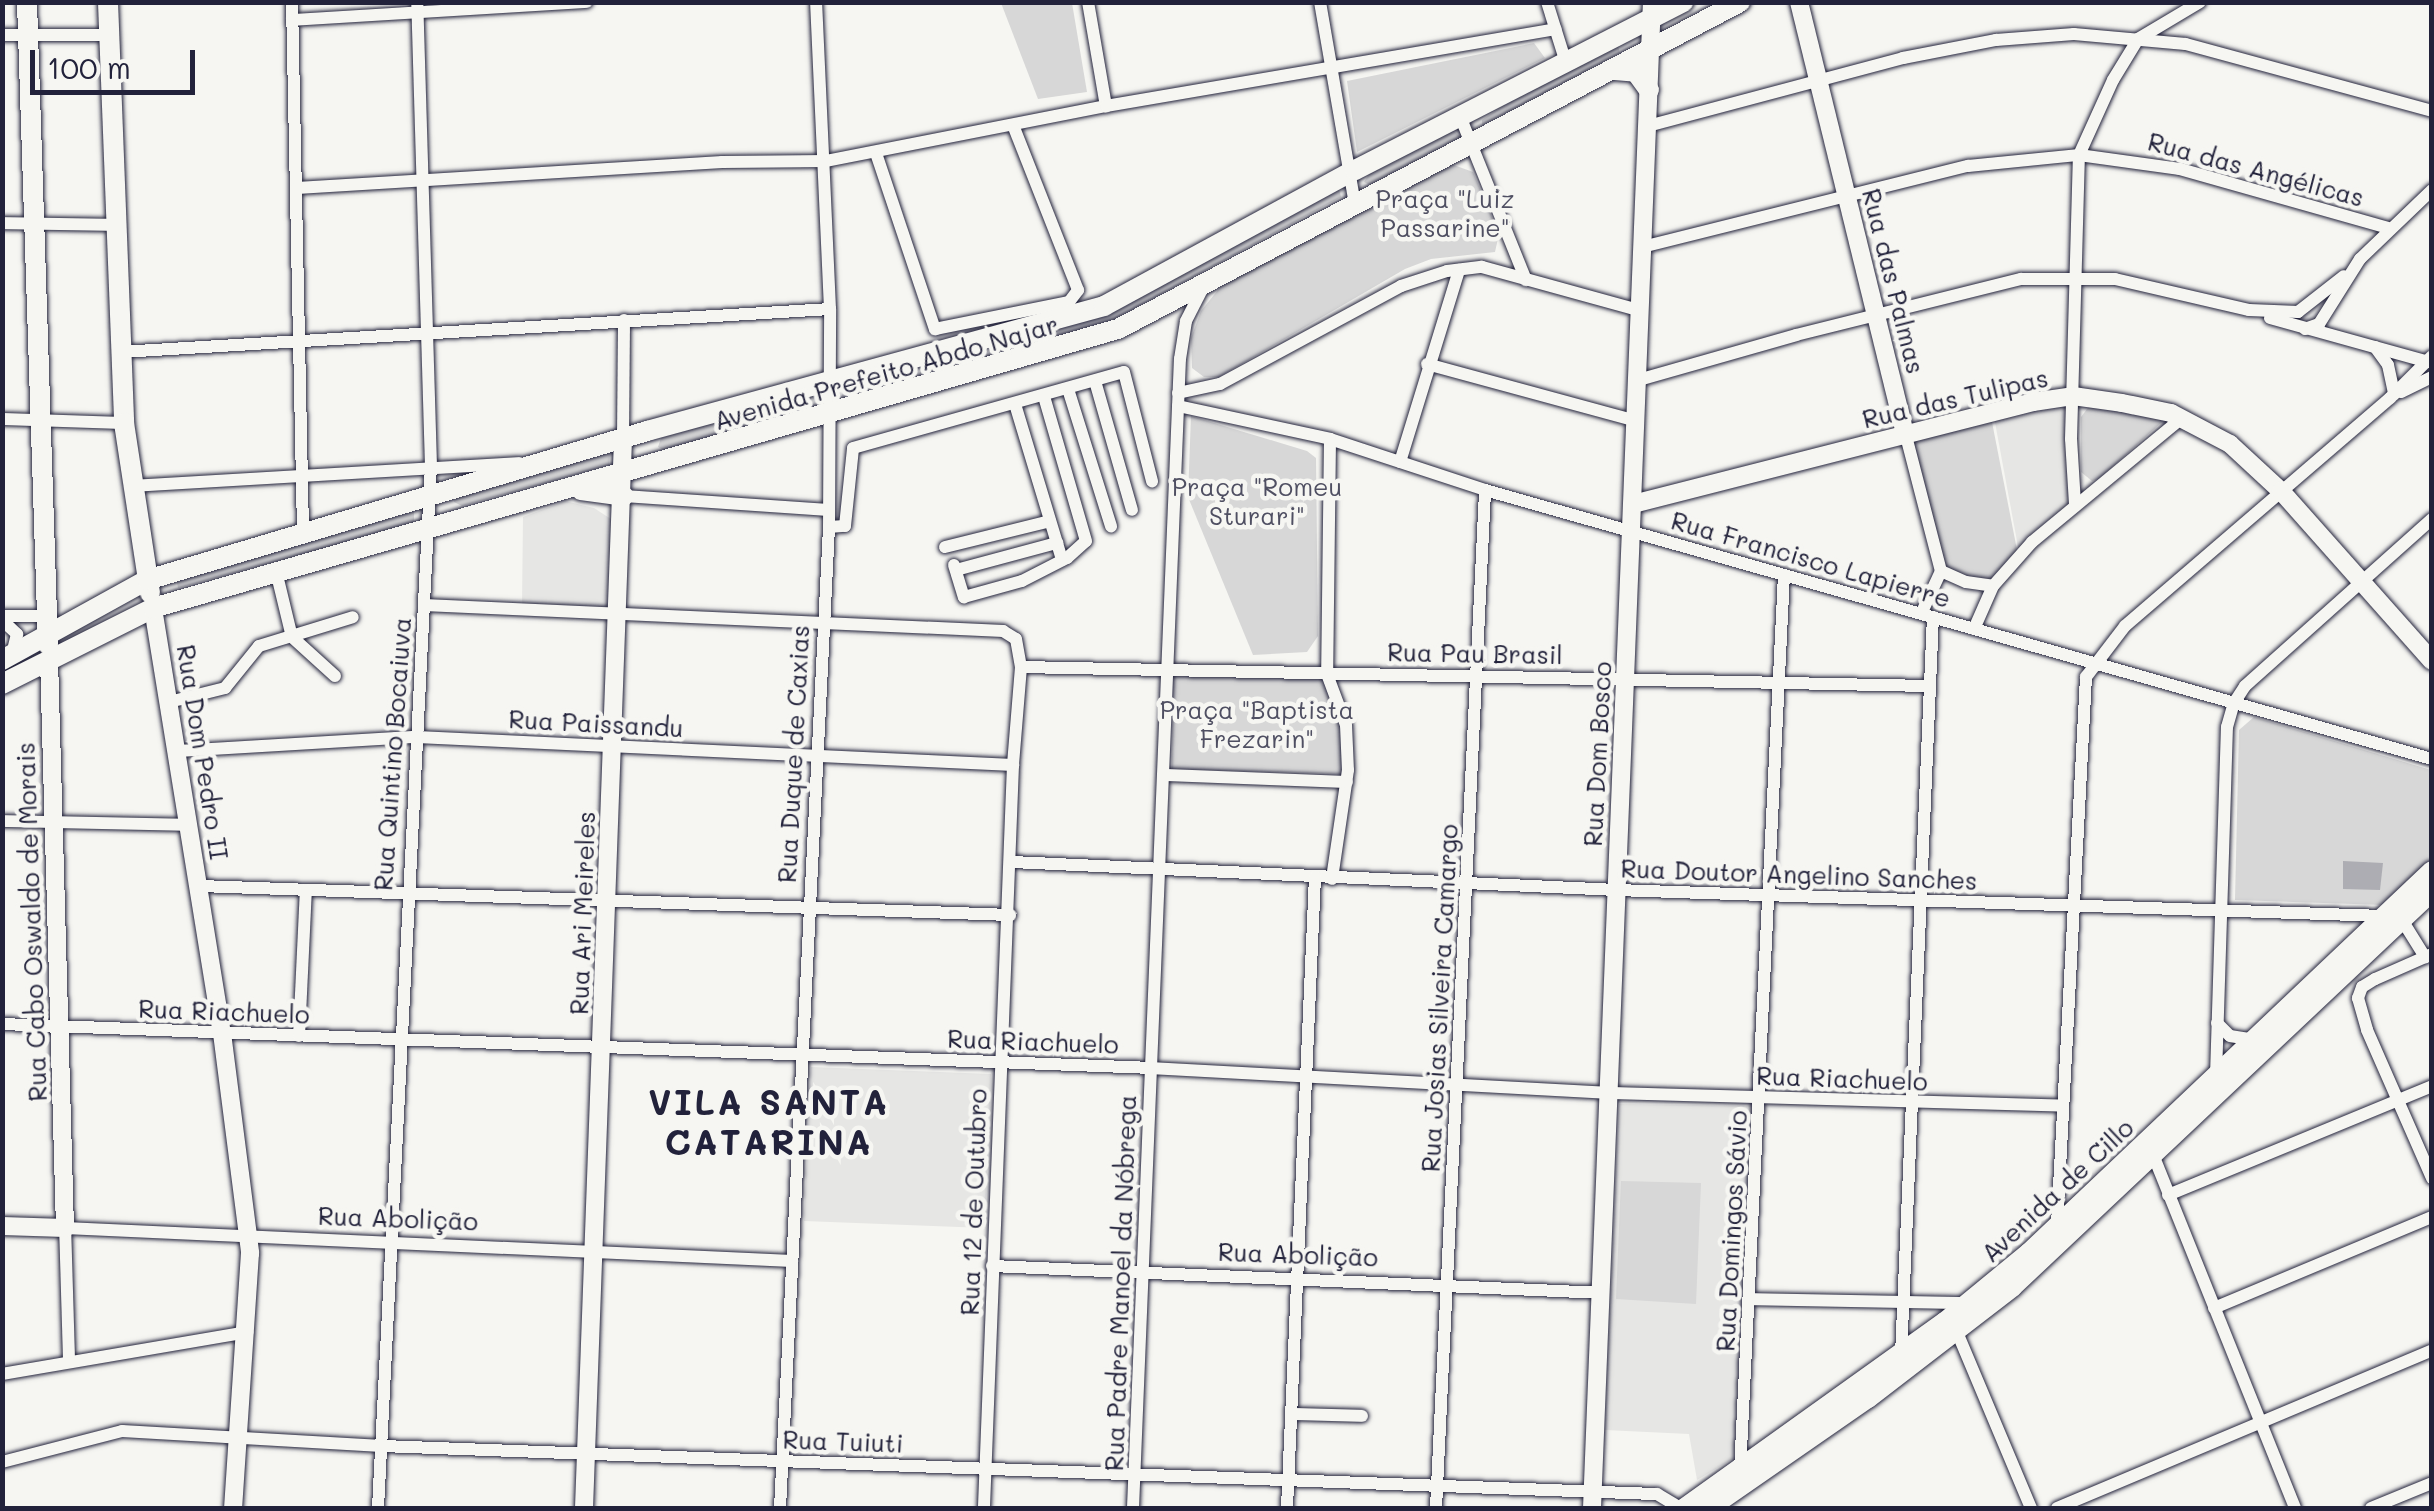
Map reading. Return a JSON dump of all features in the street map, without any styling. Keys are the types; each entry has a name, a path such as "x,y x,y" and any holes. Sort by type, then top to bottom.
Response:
{"main road":[{"name":"Rua Cabo Oswaldo de Morais","path":"27,2 65,1228"},
{"name":"Rua Dom Pedro II","path":"108,2 124,423 200,886 248,1238 247,1332 234,1508"},
{"name":"Avenida Prefeito Abdo Najar","path":"7,657 47,625 147,580 647,431 1094,310 1566,63 1652,11 1684,2"},
{"name":"Avenida Prefeito Abdo Najar","path":"2,684 154,608 277,578 429,527 1090,340 1470,147 1740,2"},
{"name":"Rua das Palmas","path":"1799,2 1906,436"},
{"name":"Rua Dom Bosco","path":"1592,1500 1652,11"},
{"path":"1615,70 1636,72 1650,90"},
{"name":"Rua das Tulipas","path":"1633,504 2032,402 2074,396 2122,402 2182,418 2230,444 2281,491 2432,662"},
{"path":"647,431 644,454 657,463"},
{"name":"Rua Ari Meireles","path":"584,1508 620,614 623,438"},
{"path":"564,491 624,496"},
{"name":"Avenida de Cillo","path":"1709,1508 1957,1332 2154,1158 2393,918 2432,871"},
{"name":"Avenida de Cillo","path":"1683,1508 1740,1471 1969,1303 2057,1227 2360,940 2432,891"},
{"name":"Rua Abolição","path":"2,1226 65,1228"}],"street":[{"path":"292,2 303,532"},
{"path":"292,20 417,7 586,2"},
{"name":"Rua Duque de Caxias","path":"780,1508 829,527 830,309 816,2"},
{"path":"1088,2 1106,106"},
{"path":"1320,2 1354,205"},
{"path":"1547,2 1566,63"},
{"path":"2075,504 2079,155 2138,38 2200,2"},
{"name":"Rua Quintino Bocaiuva","path":"378,1508 406,894 430,497 417,7"},
{"path":"297,188 826,160 1106,106 1555,29"},
{"path":"2,36 109,34"},
{"path":"1648,126 1902,58 1996,40 2074,34 2186,44 2432,111"},
{"path":"1460,116 1526,280"},
{"path":"876,153 935,329 1069,302 1078,290 1013,125"},
{"name":"Rua das Angélicas","path":"1642,248 1968,166 2079,155 2180,169 2388,228"},
{"path":"2249,310 2298,312 2350,271 2388,228 2432,190"},
{"path":"2,223 116,225"},
{"path":"1178,399 1215,385 1401,286 1459,270 1482,267 1638,310"},
{"path":"1400,462 1459,270"},
{"path":"2304,329 2318,324 2350,271"},
{"path":"1635,381 1878,313 2021,279 2076,277 2114,278 2430,360"},
{"name":"Rua Padre Manoel da Nóbrega","path":"1133,1508 1166,775 1180,359 1186,321 1204,285"},
{"path":"121,352 830,309"},
{"path":"2298,312 2304,329"},
{"name":"Rua Ari Meireles","path":"623,438 624,320"},
{"path":"2375,348 2388,365 2392,396"},
{"path":"1180,359 1189,376 1215,385"},
{"path":"2057,1227 2084,684 2093,663 2124,626 2430,360"},
{"path":"1427,364 1633,420"},
{"path":"829,527 846,526 853,448 1124,372 1152,480"},
{"path":"2392,396 2432,377"},
{"path":"1094,381 1132,510"},
{"path":"1215,385 1218,404 1226,416"},
{"path":"1068,389 1111,526"},
{"path":"1044,396 1086,541 1062,560 1022,581 964,597 955,567 1056,543"},
{"name":"Rua Francisco Lapierre","path":"1178,399 1226,416 1330,440 1485,490 2432,759"},
{"path":"1015,404 1062,560"},
{"path":"1974,629 1992,586 2075,504 2182,418"},
{"path":"2,419 124,423"},
{"name":"Rua das Palmas","path":"1906,436 1941,570"},
{"path":"1330,440 1327,674 1346,726 1348,782 1332,879"},
{"path":"133,486 552,462"},
{"name":"Rua Josias Silveira Camargo","path":"1436,1508 1485,490"},
{"path":"624,496 829,510"},
{"path":"2216,1076 2227,728 2234,703 2245,686 2432,519"},
{"path":"945,548 1050,521"},
{"path":"1901,1355 1928,686 1927,615 1941,570 1966,582 1992,586"},
{"name":"Rua Domingos Sávio","path":"1740,1471 1784,575"},
{"path":"277,578 292,637 335,676"},
{"path":"424,605 823,623"},
{"path":"169,702 224,688 259,646 353,617"},
{"path":"2,618 47,625"},
{"path":"2,618 18,634 7,657"},
{"name":"Rua 12 de Outubro","path":"823,623 1003,631 1016,639 1022,667 1013,765 984,1508"},
{"name":"Rua Pau Brasil","path":"1022,667 1928,686"},
{"name":"Rua Paissandu","path":"178,751 417,738 1013,765"},
{"path":"1166,775 1348,782"},
{"path":"2,822 190,824"},
{"name":"Rua Doutor Angelino Sanches","path":"1012,862 1332,879 2393,918"},
{"path":"1287,1508 1303,1077 1315,878"},
{"path":"200,886 1010,915"},
{"path":"299,1036 306,890"},
{"path":"2345,914 2360,940"},
{"path":"2393,918 2428,955 2362,987 2359,1009 2432,1178"},
{"name":"Rua Riachuelo","path":"2,1024 1151,1068 1609,1093 2062,1106"},
{"path":"2217,1024 2230,1036 2254,1040"},
{"path":"2168,1195 2432,1086"},
{"path":"2154,1158 2295,1508"},
{"path":"2059,1182 2064,1192 2090,1196"},
{"path":"2214,1308 2432,1217"},
{"name":"Rua Abolição","path":"65,1228 792,1260"},
{"name":"Rua Cabo Oswaldo de Morais","path":"65,1228 69,1360"},
{"name":"Rua Abolição","path":"992,1266 1602,1293"},
{"path":"1750,1298 1969,1303"},
{"path":"2,1374 247,1332"},
{"path":"1957,1332 2031,1508"},
{"path":"2057,1508 2432,1350"},
{"path":"1292,1414 1362,1416"},
{"name":"Rua Tuiuti","path":"2,1462 122,1432 382,1446 1437,1486 1592,1500 1657,1494 1683,1508"},
{"path":"2371,1508 2432,1484"}],"shaded area":[{"path":"2069,404 2070,502 2019,552 1994,417"},
{"path":"565,501 594,508 614,521 613,613 522,605 523,517"},
{"path":"2343,861 2383,863 2380,890 2343,889"},
{"path":"811,1067 991,1074 985,1228 804,1221"},
{"path":"1619,1104 1753,1106 1734,1458 1697,1480 1689,1434 1605,1430"}],"green space":[{"path":"1001,3 1072,3 1087,92 1038,99"},
{"path":"1617,42 1620,53 1482,126 1482,120 1528,89"},
{"path":"1534,43 1545,58 1357,152 1347,81"},
{"path":"1453,130 1460,137 1457,141 1370,185 1364,182 1371,171"},
{"name":"Praça \"Luiz Passarine\"","path":"1451,164 1473,172 1499,234 1495,252 1431,259 1405,269 1219,377 1204,377 1192,368 1191,338 1201,311 1222,285"},
{"path":"1339,189 1341,197 1100,327 841,400 844,385 1092,318"},
{"path":"814,394 820,397 820,405 664,450 658,447 661,438"},
{"path":"2090,405 2164,416 2099,479 2092,481 2081,472 2081,417"},
{"name":"Praça \"Romeu Sturari\"","path":"1191,416 1307,451 1316,458 1318,636 1307,652 1253,655 1188,497"},
{"path":"1991,417 2018,555 1993,578 1983,579 1941,571 1906,436"},
{"path":"610,451 609,465 462,506 454,502 455,497"},
{"path":"414,511 414,524 178,588 176,576"},
{"name":"Praça \"Baptista Frezarin\"","path":"1173,676 1324,679 1342,726 1343,774 1172,769"},
{"path":"2254,717 2431,770 2431,859 2384,905 2235,900 2239,730"},
{"path":"1621,1181 1701,1183 1696,1304 1616,1299"}],"district":[{"name":"VILA SANTA CATARINA","path":"769,1121"}]}
